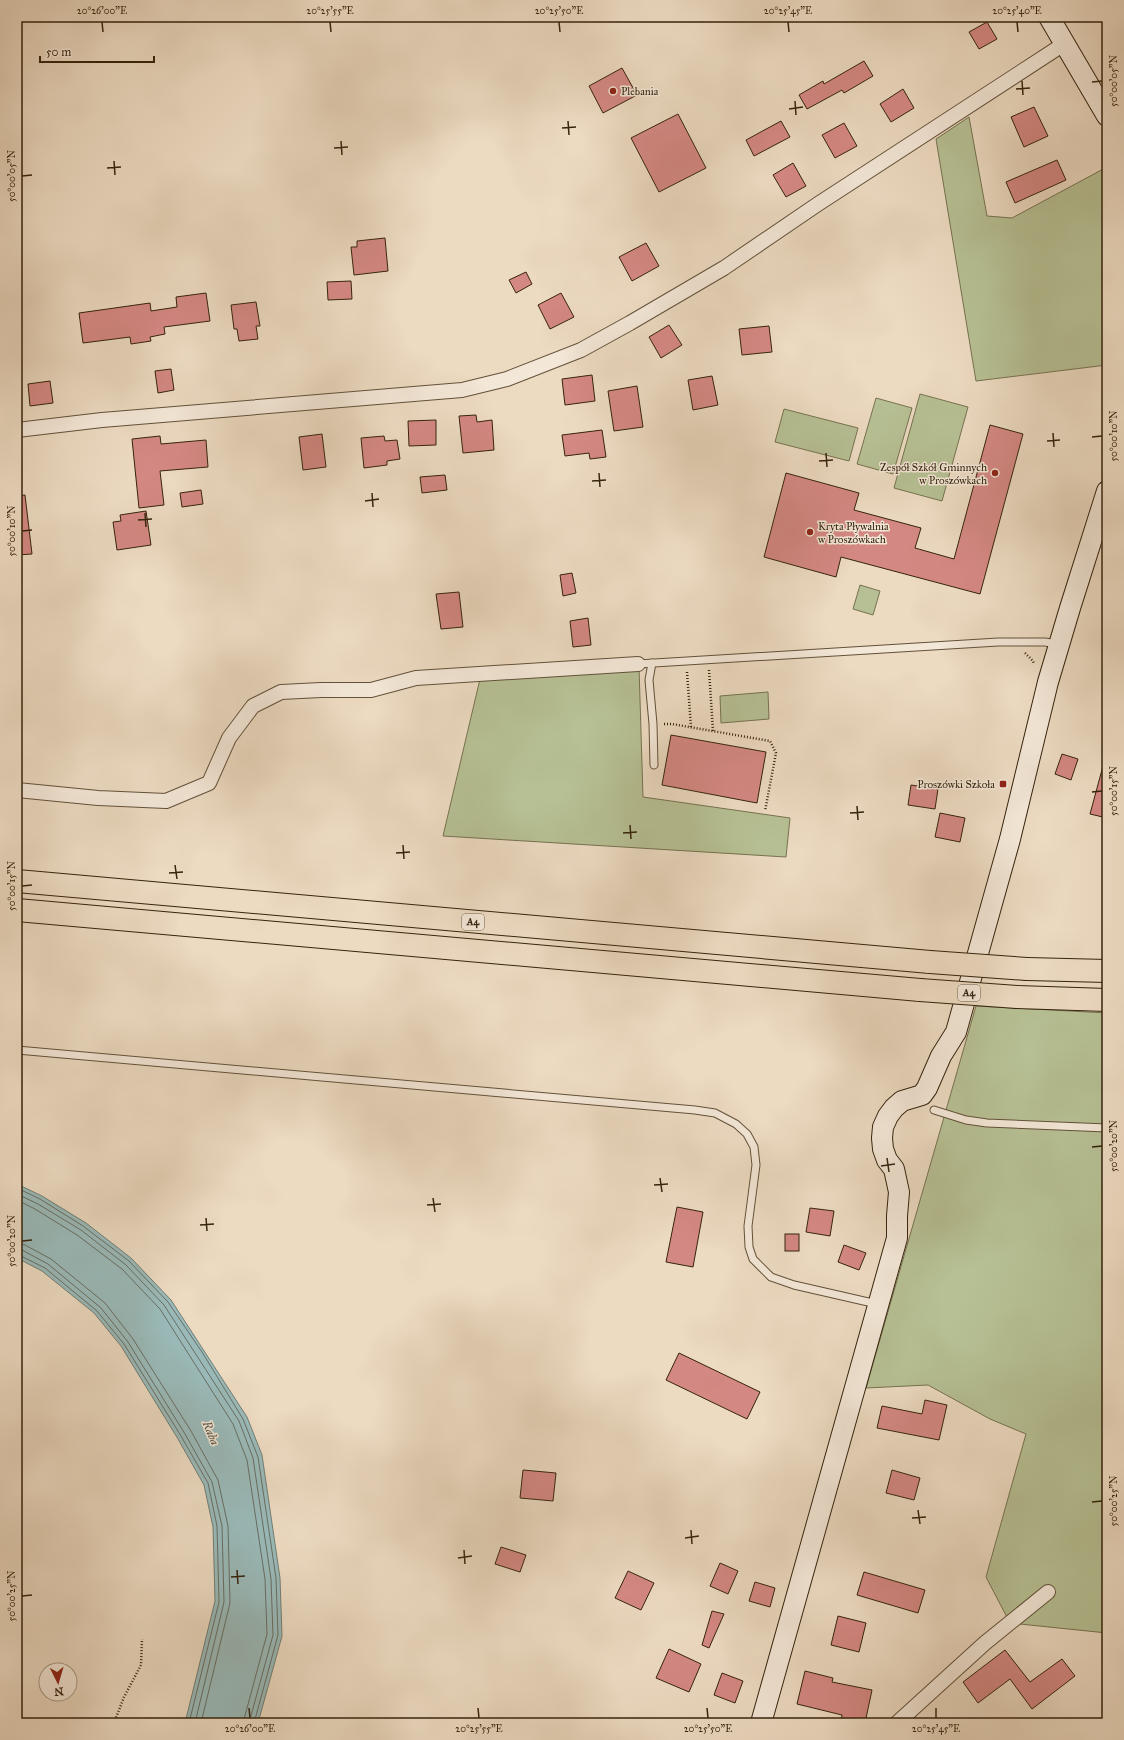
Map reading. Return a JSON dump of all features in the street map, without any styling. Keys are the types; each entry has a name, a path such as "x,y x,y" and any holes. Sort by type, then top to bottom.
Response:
{"highway":[{"name":"A4","path":"17,881 930,962 1027,969 1107,971"},
{"name":"A4","path":"17,910 920,990 1018,997 1107,1000"}],"main road":[{"path":"1049,17 1107,116"},
{"path":"761,1723 896,1238 899,1192 894,1169 887,1160 883,1149 883,1127 888,1116 902,1101 922,1095 927,1088 941,1056 956,1032 1010,839 1048,682 1107,491"}],"street":[{"path":"17,430 118,418 462,390 507,379 581,350 724,268 818,204 1064,44"},
{"path":"17,790 98,798 166,801 209,783 229,738 253,706 281,692 371,690 416,678 638,664"},
{"path":"897,1723 985,1643 1048,1592"}],"lane":[{"path":"638,664 998,642 1044,642 1060,644"},
{"path":"652,664 649,680 653,724 654,765"},
{"path":"17,1050 716,1113 736,1124 747,1134 754,1147 756,1165 748,1226 749,1247 753,1259 771,1277 794,1286 877,1304"},
{"path":"934,1110 966,1120 987,1123 1107,1128"}],"path":[{"path":"1018,652 1024,653 1033,661 1036,668"},
{"path":"708,660 713,731"},
{"path":"687,662 691,727"},
{"path":"653,724 672,724 770,741 776,753 765,811"},
{"path":"114,1723 124,1697 142,1665 142,1639"}],"green space":[{"path":"969,117 987,216 1012,218 1107,167 1107,365 976,381 936,139"},
{"path":"920,394 968,407 942,501 894,488"},
{"path":"876,398 912,408 893,474 857,464"},
{"path":"784,409 858,428 849,461 775,442"},
{"path":"860,585 880,591 873,615 853,609"},
{"path":"639,667 643,797 790,818 786,857 443,836 480,679"},
{"path":"768,692 769,719 721,723 720,696"},
{"path":"976,1006 1107,1013 1107,1633 1010,1623 986,1577 1026,1434 990,1419 928,1385 866,1388"}],"water":[{"name":"Raba","path":"17,1184 42,1196 86,1223 131,1258 171,1300 247,1417 262,1455 280,1578 282,1636 258,1723 185,1723 215,1601 213,1527 204,1485 178,1439 121,1346 94,1313 42,1271 17,1258"}],"building":[{"path":"987,22 997,39 979,49 969,32"},
{"path":"864,61 873,76 844,93 842,90 807,109 799,95 823,81 824,84"},
{"name":"Plebania","path":"622,68 637,95 603,113 589,86"},
{"path":"903,89 914,108 891,122 880,104"},
{"path":"1034,107 1048,136 1024,147 1011,117"},
{"path":"678,114 706,168 659,192 631,138"},
{"path":"781,121 790,137 754,156 746,140"},
{"path":"844,123 857,146 835,158 822,135"},
{"path":"1057,160 1066,180 1015,203 1006,182"},
{"path":"793,163 806,186 786,197 773,175"},
{"path":"385,238 388,271 354,275 351,247 357,247 357,241"},
{"path":"646,243 659,266 632,281 619,257"},
{"path":"526,272 532,284 516,293 509,280"},
{"path":"351,281 352,299 328,300 327,282"},
{"path":"206,293 210,321 164,327 165,334 150,337 151,341 131,344 130,337 83,343 79,313 150,303 151,311 177,307 176,297"},
{"path":"561,293 574,317 550,329 538,305"},
{"path":"256,302 260,326 256,326 258,339 239,341 237,329 234,329 231,305"},
{"path":"669,325 682,345 661,358 649,337"},
{"path":"769,326 772,352 742,355 739,329"},
{"path":"171,369 174,390 158,393 155,371"},
{"path":"592,375 595,401 565,405 562,379"},
{"path":"712,376 718,405 693,410 688,380"},
{"path":"50,381 53,403 30,406 28,384"},
{"path":"637,386 643,427 614,431 608,391"},
{"path":"476,415 477,422 492,420 494,450 463,453 459,416"},
{"path":"436,420 436,445 409,446 408,421"},
{"path":"990,425 1023,434 980,594 841,557 836,577 764,557 786,473 859,493 854,510 921,528 915,548 954,559"},
{"path":"602,430 606,457 590,459 589,453 565,456 562,435"},
{"path":"322,434 326,467 303,470 299,437"},
{"path":"160,436 161,444 206,440 208,467 160,471 164,505 139,508 132,439"},
{"path":"384,436 385,441 397,440 400,459 387,461 387,465 364,468 361,438"},
{"path":"445,475 447,490 422,493 420,477"},
{"path":"201,490 203,504 182,507 180,493"},
{"path":"25,495 32,554 17,555 17,496"},
{"path":"146,511 151,545 117,550 113,522 121,521 120,515"},
{"path":"572,573 576,593 563,596 560,575"},
{"path":"459,592 463,627 441,629 436,594"},
{"path":"588,618 591,645 573,647 570,621"},
{"path":"671,735 766,752 757,803 662,785"},
{"path":"1062,754 1078,759 1071,780 1055,774"},
{"path":"1103,766 1107,766 1107,818 1090,814"},
{"path":"911,785 938,789 935,809 908,805"},
{"path":"940,813 965,818 960,842 935,837"},
{"path":"677,1207 703,1212 693,1267 666,1262"},
{"path":"810,1208 834,1211 830,1236 806,1232"},
{"path":"785,1234 799,1234 799,1251 785,1251"},
{"path":"844,1245 866,1253 859,1270 838,1262"},
{"path":"679,1353 760,1392 747,1419 666,1380"},
{"path":"925,1400 947,1405 939,1440 877,1428 882,1406 922,1414"},
{"path":"523,1470 556,1473 553,1501 520,1498"},
{"path":"892,1470 920,1478 914,1500 886,1493"},
{"path":"501,1547 526,1555 520,1572 495,1564"},
{"path":"720,1563 738,1571 728,1594 710,1586"},
{"path":"628,1571 654,1583 641,1610 615,1598"},
{"path":"864,1572 925,1590 918,1613 857,1595"},
{"path":"755,1582 775,1588 770,1607 749,1601"},
{"path":"712,1611 724,1614 709,1648 702,1645"},
{"path":"838,1616 866,1623 859,1652 831,1645"},
{"path":"669,1649 701,1664 689,1692 656,1678"},
{"path":"1005,1650 1030,1682 1062,1659 1075,1676 1032,1709 1010,1679 978,1703 963,1682"},
{"path":"805,1671 833,1678 832,1682 872,1690 865,1723 841,1722 842,1715 797,1704"},
{"path":"722,1673 743,1681 735,1703 714,1695"}],"place":[{"name":"Plebania","path":"613,91"},
{"name":"Zespół Szkół Gminnych w Proszówkach","path":"995,473"},
{"name":"Kryta Pływalnia w Proszówkach","path":"810,532"},
{"name":"Proszówki Szkoła","path":"1003,784"}]}
